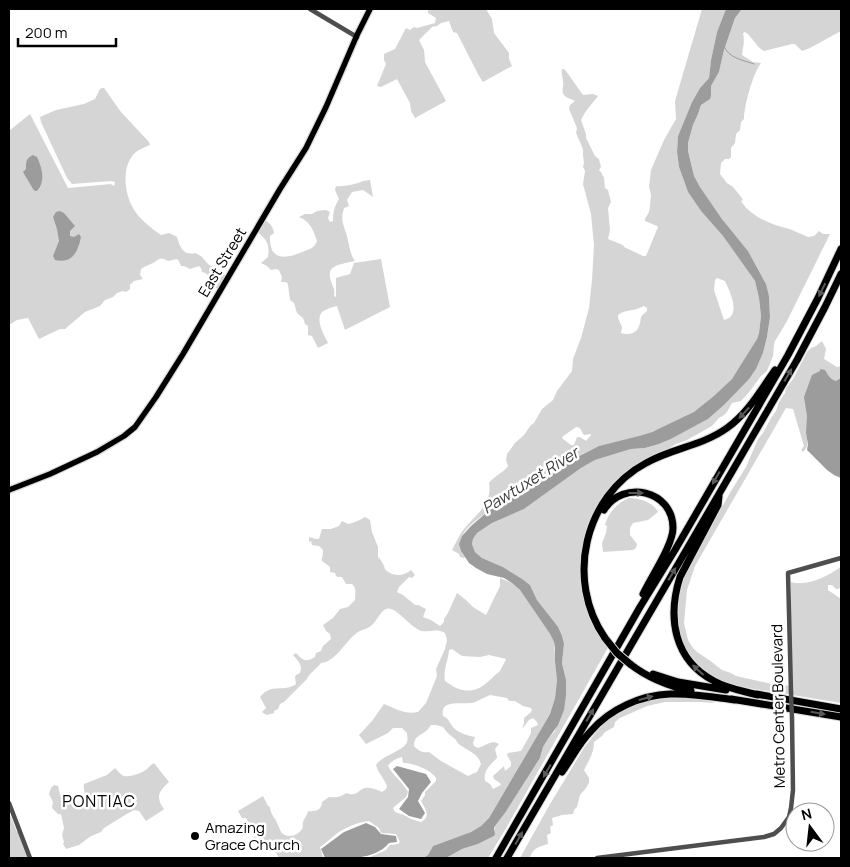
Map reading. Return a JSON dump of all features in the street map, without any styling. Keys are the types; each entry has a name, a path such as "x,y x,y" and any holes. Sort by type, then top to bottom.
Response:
{"highway":[{"path":"496,858 640,607 762,400 801,330 841,249"},
{"path":"507,858 797,360 841,274"},
{"path":"801,330 754,401 737,420 707,440 661,456 641,466 618,484 601,506 587,539 584,553 585,590 597,624 606,637 643,673 664,684 692,692 841,717"},
{"path":"606,637 596,614 589,590 587,566 590,546 598,520 608,504 618,496 634,492 646,493 660,500 670,513 673,527 671,540 643,594 640,607"},
{"path":"719,492 718,505 680,577 675,596 675,630 684,654 690,663 702,674 723,686 758,695"},
{"path":"631,663 667,679 841,709"},
{"path":"530,818 586,735 600,721 617,709 639,700 668,694 735,700"}],"main road":[{"name":"East Street","path":"9,490 93,454 124,436 135,427 156,397 306,148 370,9"}],"street":[{"path":"310,9 357,37"},
{"name":"Metro Center Boulevard","path":"597,858 765,837 782,828 787,821 791,808 793,790 788,573 841,558"},
{"path":"9,803 30,858"}],"shaded area":[{"path":"428,9 486,9 492,19 494,33 509,53 512,66 483,82 457,33 453,32 449,21 432,27 419,40 424,50 425,62 446,101 415,118 411,111 410,103 397,79 381,87 377,86 386,64 384,54 395,49 406,28 410,30 414,27 417,28 435,23 436,18 428,13"},
{"path":"702,9 726,9 717,32 709,78 700,88 692,102 678,136 677,152 679,167 688,192 755,281 761,316 757,339 731,380 716,396 698,410 651,432 585,452 536,486 484,514 471,524 463,535 460,546 465,557 460,557 459,554 452,550 462,531 486,503 490,490 489,483 508,466 507,454 534,423 542,409 553,400 557,391 572,371 573,359 589,308 594,245 591,214 583,184 585,171 583,167 583,149 569,109 570,105 575,101 566,97 563,93 562,69 566,71 583,95 593,94 598,96 581,120 586,138 595,156 599,159 601,167 599,170 604,177 605,188 608,190 611,202 608,208 610,230 608,239 643,256 646,256 658,227 645,221 650,206 651,195 649,187 651,170 664,140 676,119 675,101","holes":["717,278 725,281 733,303 734,309 732,314 724,320 714,290","644,306 647,308 647,311 641,317 640,325 634,332 629,334 621,333 622,327 618,315 625,311","576,427 584,435 591,434 586,441 577,437 574,445 571,445 562,437"]},
{"path":"726,9 742,9 735,18 719,72 711,86 710,99 701,105 693,125 688,143 688,151 694,176 700,187 722,219 748,251 766,284 769,296 770,317 763,353 749,379 708,419 659,444 631,449 595,460 524,509 492,523 477,533 472,544 475,552 482,558 503,567 530,585 537,600 558,627 564,644 562,663 566,680 566,695 564,710 558,725 543,747 540,758 495,826 494,836 462,849 446,858 423,858 428,855 433,846 471,832 489,818 550,714 555,698 557,680 555,648 550,634 520,590 504,578 487,574 469,563 459,544 462,536 486,513 502,502 539,484 573,459 599,446 652,432 694,412 732,379 757,339 761,316 755,281 688,192 679,167 677,152 678,136 692,102 700,88 709,78 717,32"},
{"path":"742,9 841,9 841,31 802,51 795,44 792,44 764,51 758,47 748,34 743,33 742,55 753,62 761,63 752,82 744,119 741,122 740,130 736,134 735,143 731,148 731,157 721,163 720,174 742,198 743,200 741,201 745,206 761,219 808,237 814,236 819,231 823,234 830,234 786,323 775,341 773,356 767,371 750,391 741,401 732,403 727,412 712,426 676,444 616,483 583,548 587,604 610,644 488,858 446,858 462,849 494,836 495,826 540,758 543,747 555,731 566,680 562,663 564,644 530,585 503,567 482,558 475,552 472,544 473,539 477,533 492,523 524,509 595,460 631,449 659,444 708,419 748,379 756,369 763,353 770,317 769,296 764,280 748,251 722,219 700,187 694,176 688,151 688,143 693,125 701,105 711,96 711,86 719,72 735,18"},
{"path":"102,88 104,88 121,112 150,145 136,152 131,157 126,171 126,187 130,202 138,216 161,235 169,233 177,237 185,252 201,256 208,264 228,277 220,290 212,286 208,275 202,272 199,266 190,269 181,266 177,259 168,261 160,259 141,269 140,275 143,279 134,281 126,292 117,293 105,300 100,306 85,312 65,329 60,329 39,339 28,318 17,320 9,325 9,131 30,114 68,188 111,184 114,186 115,182 111,181 72,184 67,178 40,117 56,110 84,104 95,99"},
{"path":"33,155 37,157 42,174 42,183 37,191 33,189 23,172 26,169 26,162"},
{"path":"370,180 373,197 363,190 352,192 347,200 349,206 344,208 342,218 351,253 355,261 334,267 331,269 330,277 334,296 336,297 336,278 350,274 354,263 381,259 390,307 345,330 337,306 329,308 322,312 319,319 322,332 328,343 318,348 312,336 308,335 308,326 297,313 294,303 290,300 288,284 281,282 282,277 279,270 271,270 261,263 268,257 268,245 256,230 263,219 271,225 274,233 270,236 270,244 275,254 279,256 295,255 309,249 317,241 309,224 299,217 326,210 330,212 328,218 330,222 333,221 334,210 339,199 335,190 336,186"},
{"path":"60,211 75,226 70,231 70,236 74,237 79,234 81,237 74,255 61,261 55,260 53,256 59,241 53,217 56,212"},
{"path":"822,341 826,349 824,359 837,367 841,366 841,378 806,433 808,444 803,452 801,450 804,446 793,409 786,408 695,566 687,590 684,623 688,640 693,648 722,670 736,676 791,686 791,582 811,582 841,567 839,589 828,585 828,590 841,599 841,703 737,686 712,677 700,667 686,650 676,627 674,608 689,566 746,467 758,439 776,411 786,388 793,379 807,352"},
{"path":"820,369 825,370 829,377 836,381 841,378 841,478 827,470 807,450 807,416 804,397 812,375 820,371"},
{"path":"629,498 646,502 658,512 648,520 633,523 630,528 630,535 637,544 636,548 633,550 603,552 602,543 606,533 607,526 605,525 608,516 617,505"},
{"path":"365,517 370,520 378,547 378,557 386,570 399,575 411,570 415,575 412,578 409,577 399,587 397,592 415,605 426,609 423,617 440,626 444,622 457,593 486,615 500,586 500,578 512,583 520,590 554,642 557,680 555,698 550,714 489,818 471,832 433,846 428,855 423,858 368,858 386,850 390,845 400,842 396,834 381,833 379,828 369,821 349,827 336,834 320,847 323,858 279,858 274,850 268,851 263,843 258,844 254,838 256,833 246,818 242,818 238,811 263,796 281,832 292,836 302,829 308,811 318,810 322,802 329,797 339,797 346,793 355,794 365,788 372,788 382,792 386,789 387,786 376,765 383,758 398,751 405,745 407,733 402,728 393,728 388,733 366,744 359,735 384,704 405,712 418,712 426,703 437,676 436,669 445,649 447,640 445,633 441,631 419,630 394,610 385,610 374,623 358,632 336,655 321,663 280,704 274,713 267,715 262,712 266,708 260,697 264,693 296,684 295,677 300,673 301,668 300,663 293,655 296,653 306,660 315,657 316,653 321,651 323,646 331,639 330,634 323,625 333,618 340,609 348,607 355,600 355,587 352,584 346,584 342,577 337,577 335,573 330,572 330,567 322,560 323,550 319,546 312,545 311,541 309,542 309,537 319,539 322,529 331,529 339,526 342,521 348,524","holes":["452,649 462,656 480,657 489,655 506,659 500,671 485,684 477,689 468,691 456,688 445,681 449,650","490,695 507,698 509,701 515,701 532,710 524,718 522,729 533,718 538,725 531,728 531,733 521,751 508,753 511,766 505,771 504,766 493,776 501,785 493,789 485,781 485,774 497,758 495,749 499,744 491,743 478,748 473,743 475,737 457,730 443,716 443,710 449,704 475,702","431,725 443,727 459,745 480,760 481,764 477,772 468,776 429,752 417,749 414,746 416,739 427,731","402,757 403,763 421,767 436,778 436,781 425,792 421,801 427,815 421,822 395,812 393,808 406,797 408,792 388,766"]},
{"path":"659,696 699,697 715,703 665,702 647,706 620,718 615,722 614,727 594,742 592,753 584,770 589,778 589,783 580,795 573,814 552,818 551,833 547,835 548,844 535,849 530,858 520,858 550,804 584,748 597,731 615,712"},
{"path":"154,763 169,782 159,794 163,810 146,821 139,811 134,810 79,845 66,849 63,844 62,835 64,828 61,814 58,814 52,808 53,802 49,794 54,785 58,786 63,800 72,798 74,802 78,803 85,800 84,784 107,775 115,768 124,776 129,776 142,772"},
{"path":"397,766 426,774 431,782 418,801 425,813 421,819 409,816 399,809 408,797 409,789 393,769"},
{"path":"9,812 17,832 20,832 30,858 9,858"},
{"path":"366,823 375,827 381,834 396,836 397,842 389,843 383,849 368,856 325,858 321,849 344,832"}],"waterway":[{"path":"724,46 732,56 754,64"}],"place":[{"name":"Amazing Grace Church","path":"195,836"}],"district":[{"name":"PONTIAC","path":"99,801"}],"water label":[{"name":"Pawtuxet River","path":"530,480"}]}
